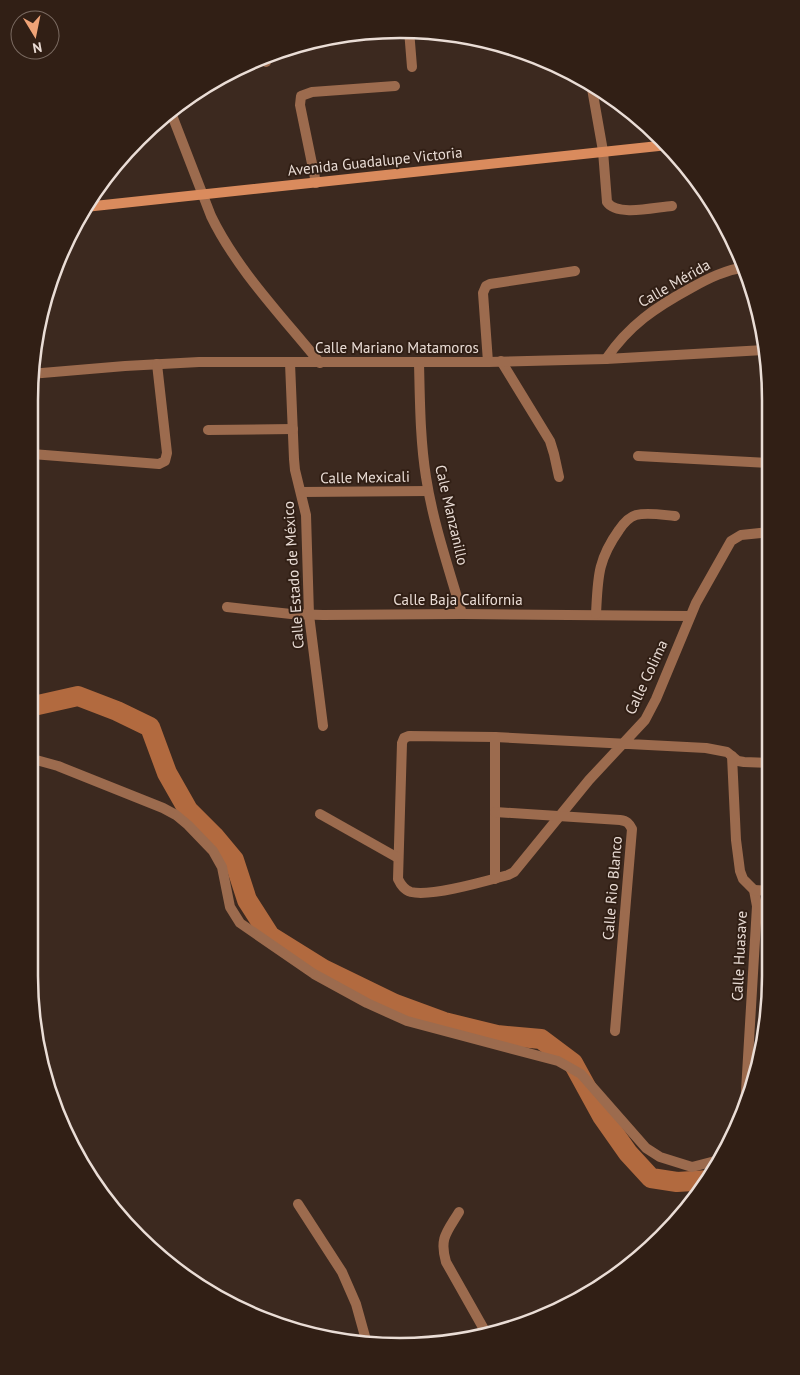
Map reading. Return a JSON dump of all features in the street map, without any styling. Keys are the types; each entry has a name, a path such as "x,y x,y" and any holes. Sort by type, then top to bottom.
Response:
{"main road":[{"name":"Avenida Guadalupe Victoria","path":"94,206 658,146"}],"street":[{"path":"410,38 412,66"},
{"path":"316,183 300,105 301,96 312,92 395,86"},
{"path":"593,94 610,207 627,210 672,206"},
{"path":"173,117 211,216 228,248 320,363"},
{"name":"Calle Mérida","path":"606,359 632,326 668,300 711,277 737,268"},
{"path":"488,362 483,294 486,286 575,271"},
{"name":"Calle Mariano Matamoros","path":"38,373 199,362 501,362 606,359 759,350"},
{"path":"501,362 550,441 559,477"},
{"name":"Calle Estado de México","path":"290,363 295,470 302,492 308,528 309,615 323,726"},
{"name":"Cale Manzanillo","path":"419,363 422,439 428,491 462,614"},
{"path":"38,454 162,463 167,457 167,452 157,364"},
{"path":"208,430 293,429"},
{"path":"638,456 762,463"},
{"name":"Calle Mexicali","path":"302,492 428,491"},
{"path":"596,614 602,559 607,547 623,524 635,515 675,516"},
{"name":"Calle Colima","path":"495,879 514,872 603,764 645,720 690,616 731,542 741,535 762,533"},
{"name":"Calle Baja California","path":"227,607 309,615 596,614 690,616"},
{"path":"495,737 495,879 446,890 410,892 404,888 398,879 402,743 404,738 416,735 495,737 714,749 726,752 744,762 762,763"},
{"name":"Calle Huasave","path":"732,756 736,840 740,871 743,879 754,890 757,906 746,1081"},
{"path":"38,761 75,772 176,815 198,834 218,858 230,907 240,923 314,974 367,1003 406,1021 558,1061 570,1066 589,1082 646,1148 660,1157 692,1167 709,1163"},
{"name":"Calle Rio Blanco","path":"495,812 561,815 626,821 632,829 614,1031"},
{"path":"320,814 398,858"},
{"path":"754,890 762,890"},
{"path":"298,1204 342,1272 356,1304 365,1336"},
{"path":"459,1212 444,1236 442,1245 446,1262 483,1328"}],"waterway":[{"path":"38,705 78,696 117,711 150,727 167,773 188,810 214,836 234,860 247,900 270,936 323,969 395,1004 444,1022 497,1035 541,1039 573,1063 602,1116 628,1153 651,1178 677,1182 698,1181"}]}
